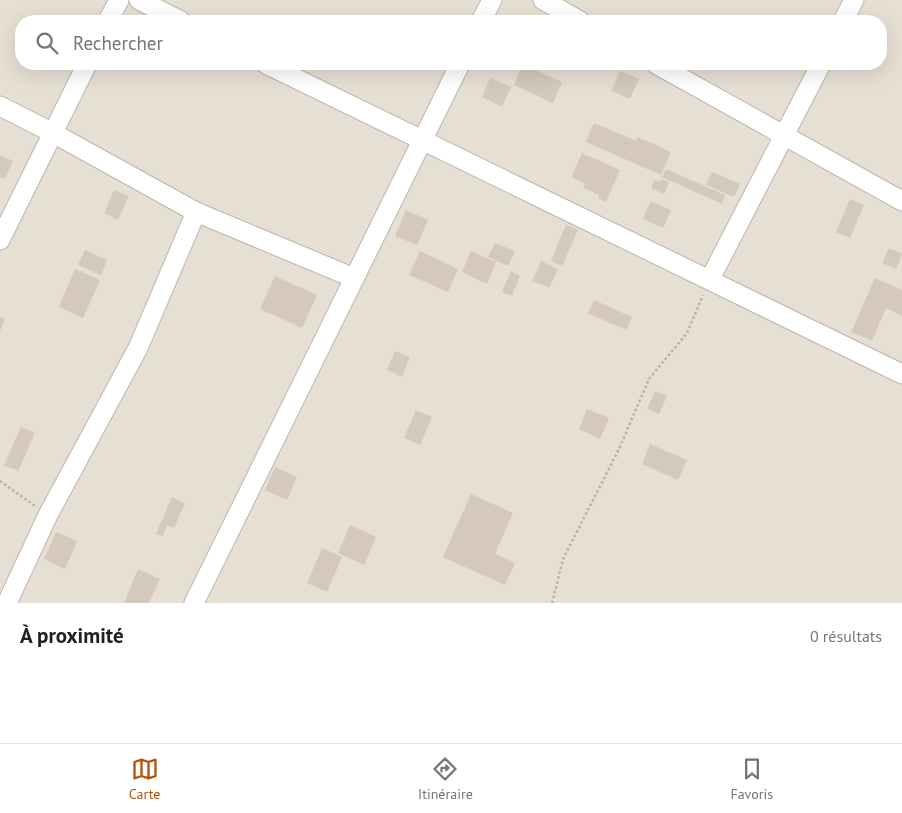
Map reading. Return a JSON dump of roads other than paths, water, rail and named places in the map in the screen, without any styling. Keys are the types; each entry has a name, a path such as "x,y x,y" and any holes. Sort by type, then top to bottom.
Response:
{"street":[{"path":"111,15 119,0"},
{"path":"139,0 169,15"},
{"path":"484,15 492,0"},
{"path":"543,0 569,15"},
{"path":"846,15 854,0"},
{"path":"0,240 84,70"},
{"path":"278,70 422,142 710,279 902,374"},
{"path":"194,603 457,70"},
{"path":"667,70 902,201"},
{"path":"710,279 818,70"},
{"path":"0,106 196,212 354,278"},
{"path":"7,603 48,515 138,348 196,212"}]}
